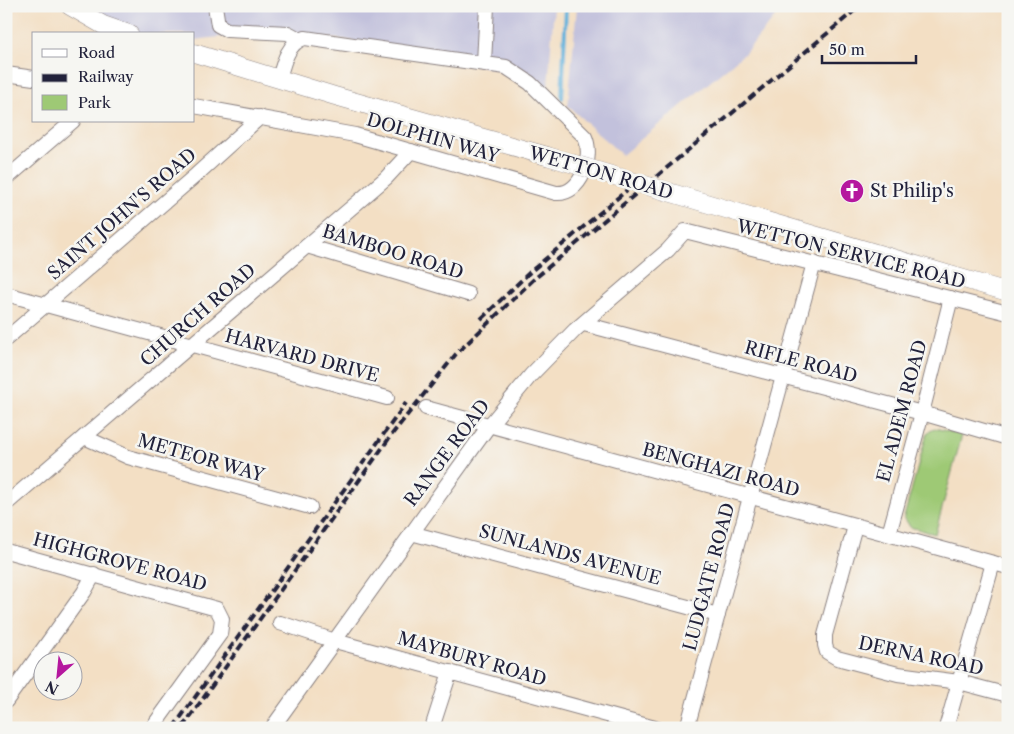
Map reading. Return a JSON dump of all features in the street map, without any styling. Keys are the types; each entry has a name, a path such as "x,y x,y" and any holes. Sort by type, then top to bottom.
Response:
{"main road":[{"path":"70,6 103,25 123,32"},
{"name":"WETTON ROAD","path":"195,53 1008,292"}],"street":[{"name":"DOLPHIN WAY","path":"195,106 355,135 556,194 568,192 580,181 587,149 587,142 581,132 520,74 506,67 484,62 322,39 299,39 288,33 227,30 218,25 215,6"},
{"path":"484,62 487,6"},
{"path":"279,79 288,52 299,39"},
{"path":"6,74 32,78"},
{"name":"SAINT JOHN'S ROAD","path":"6,338 196,175 260,117"},
{"path":"6,178 72,122"},
{"name":"CHURCH ROAD","path":"6,504 386,178 411,151"},
{"name":"WETTON SERVICE ROAD","path":"686,231 1008,313"},
{"name":"RANGE ROAD","path":"272,728 488,427 531,375 584,324 668,250 686,231"},
{"name":"BAMBOO ROAD","path":"307,246 468,294"},
{"name":"LUDGATE ROAD","path":"688,728 814,264"},
{"name":"HARVARD DRIVE","path":"6,294 387,398"},
{"name":"EL ADEM ROAD","path":"889,534 951,298"},
{"name":"RIFLE ROAD","path":"584,324 922,413 1008,438"},
{"name":"BENGHAZI ROAD","path":"426,408 488,427 1008,567"},
{"name":"METEOR WAY","path":"84,437 128,457 310,507"},
{"name":"DERNA ROAD","path":"855,526 826,634 824,646 827,652 837,658 898,674 959,682 1008,695"},
{"name":"SUNLANDS AVENUE","path":"411,533 718,614"},
{"name":"HIGHGROVE ROAD","path":"6,551 211,606 220,613 223,625 220,634 152,728"},
{"path":"946,728 992,563"},
{"path":"6,701 84,592 94,574"},
{"name":"MAYBURY ROAD","path":"280,623 450,672 608,722 655,728"},
{"path":"432,728 450,672"}],"shaded area":[{"path":"71,6 554,6 547,100 520,74 342,39 236,35 195,40 195,32 125,32"},
{"path":"577,6 784,6 745,53 622,155 568,106"}],"green space":[{"path":"935,428 962,435 935,534 910,527 904,517 927,433"}],"waterway":[{"path":"562,98 566,6"}],"railway":[{"path":"182,728 393,433 456,354 533,280 860,6"},
{"path":"481,319 530,272 627,190"},
{"path":"173,728 406,403"}],"place":[{"name":"St Philip's","path":"852,191"}]}
